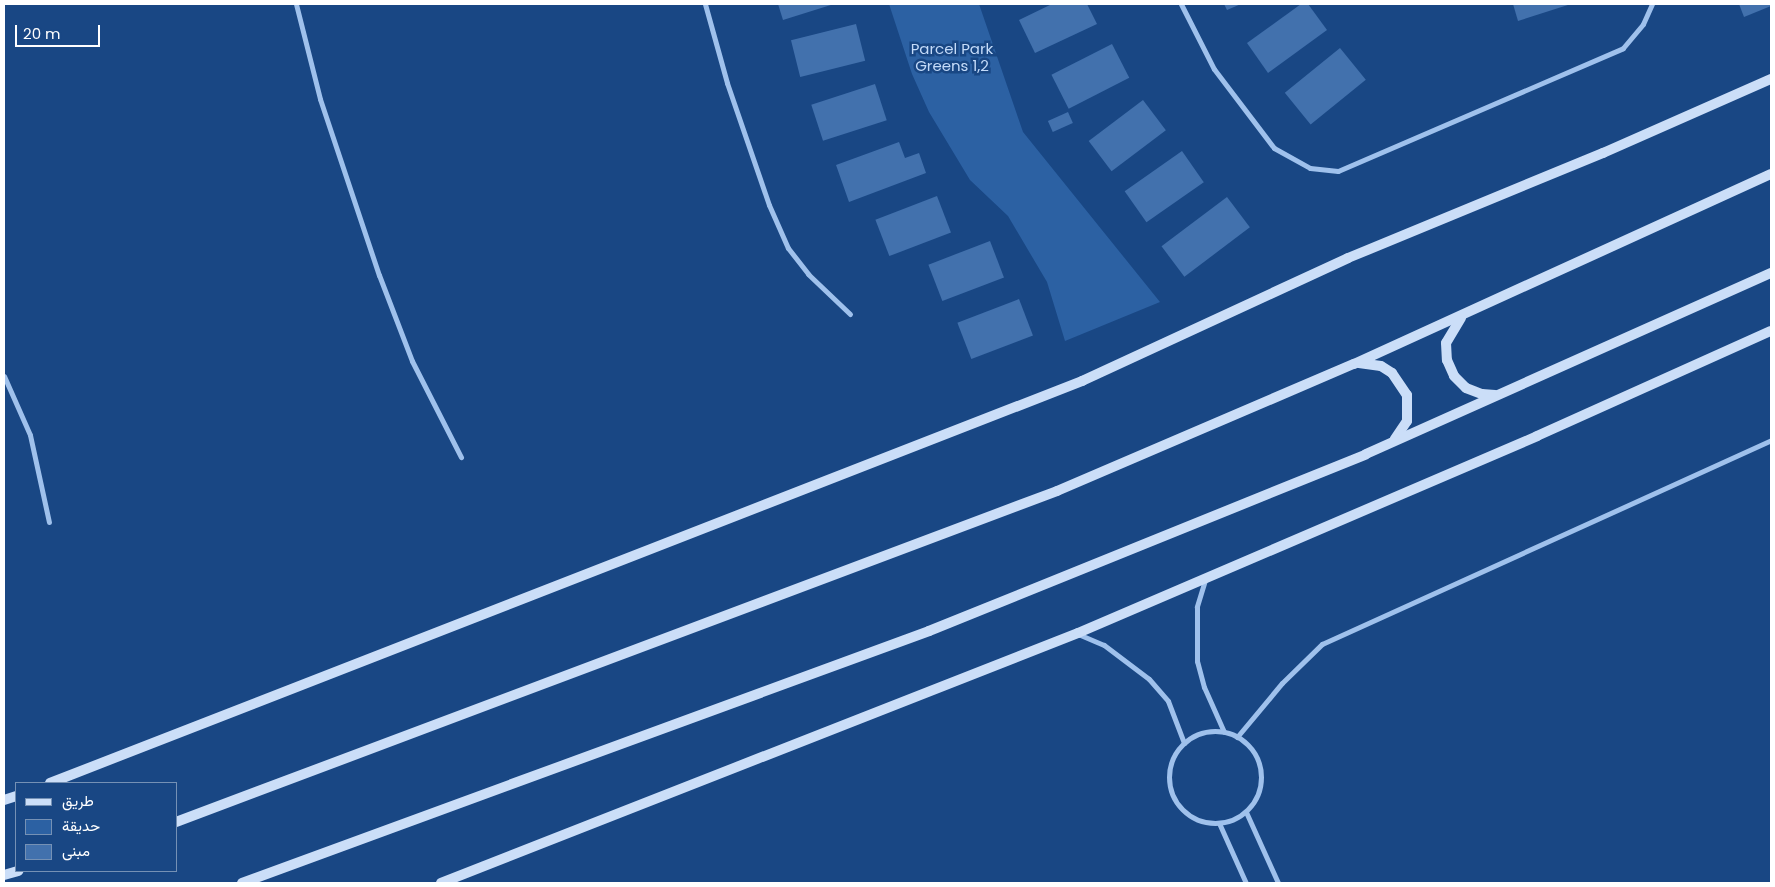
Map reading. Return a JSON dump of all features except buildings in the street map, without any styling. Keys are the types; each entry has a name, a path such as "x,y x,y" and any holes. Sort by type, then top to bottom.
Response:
{"main road":[{"path":"52,782 234,709 1082,381 1348,258 1603,153 1771,79"},
{"path":"178,821 1057,492 1354,364 1771,174"},
{"path":"242,883 929,631 1392,442 1771,274"},
{"path":"1465,314 1453,327 1446,343 1447,360 1454,376 1466,388 1482,394 1500,395"},
{"path":"441,883 1078,634 1771,331"},
{"path":"1354,364 1381,366 1392,373 1407,394 1407,420 1392,442"},
{"path":"178,816 188,818"}],"street":[{"path":"296,4 320,99 379,275 412,361 461,458"},
{"path":"705,4 727,83 769,205 788,248 808,274 850,314"},
{"path":"1181,4 1214,69 1274,148 1310,168 1338,171 1623,48 1643,24 1652,4"},
{"path":"4,376 30,435 49,522"},
{"path":"1238,737 1282,683 1322,644 1771,440"},
{"path":"1204,580 1197,607 1197,661 1204,687 1224,732"},
{"path":"1078,634 1104,644 1149,679 1168,701 1184,743"},
{"path":"1224,732 1238,737 1257,758 1260,772 1260,786 1246,812 1220,823 1192,817 1173,795 1170,767 1184,743 1196,735 1224,732"},
{"path":"1246,812 1278,883"},
{"path":"1220,823 1246,883"}],"green space":[{"name":"Parcel Park Greens 1,2","path":"889,4 979,4 1023,132 1160,302 1065,341 1047,282 1008,216 970,180 929,112 912,74"}]}
